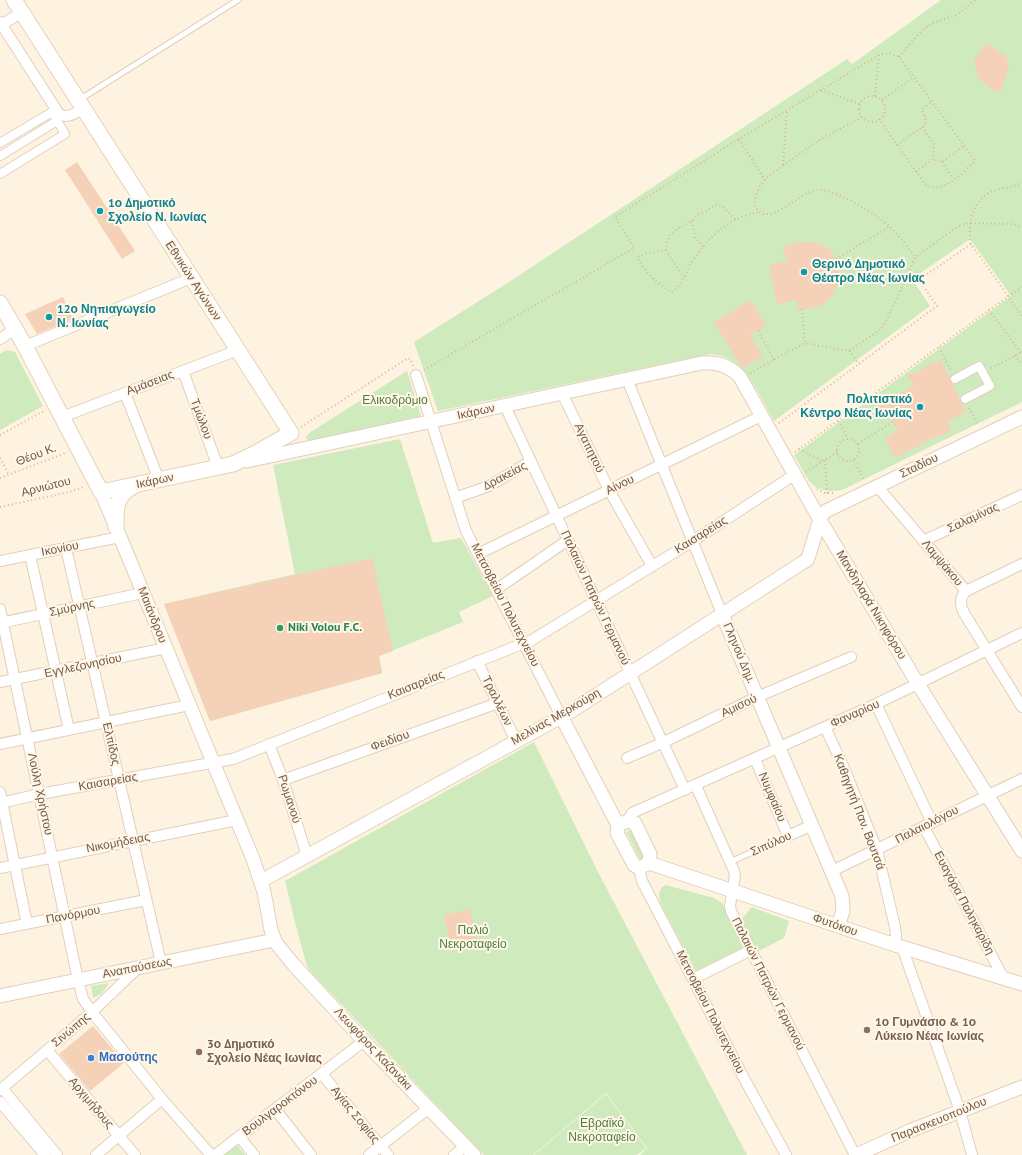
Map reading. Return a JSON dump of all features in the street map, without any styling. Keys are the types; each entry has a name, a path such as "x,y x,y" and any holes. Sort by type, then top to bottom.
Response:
{"main road":[{"name":"Εθνικών Αγώνων","path":"18,6 291,433"},
{"name":"Μαιάνδρου","path":"0,303 25,346 79,448 98,488"},
{"name":"Ικάρων","path":"98,488 138,484 233,464 291,433"},
{"path":"118,532 117,505 120,497 127,489 138,484"}],"street":[{"path":"18,6 1,24 59,114 62,116 67,116 81,105"},
{"path":"0,143 52,112 65,134 0,174"},
{"path":"0,156 57,121"},
{"path":"25,346 191,278"},
{"path":"0,339 15,329"},
{"name":"Αμάσειας","path":"59,411 126,393 238,350"},
{"name":"Ικάρων","path":"233,464 702,363 719,364"},
{"name":"Μανδηλαρά Νικηφόρου","path":"719,364 733,370 740,377 761,416 799,474 820,520 918,684 1022,851"},
{"path":"954,379 979,366 983,372 990,386 965,399"},
{"name":"Τμώλου","path":"183,371 218,467"},
{"name":"Μετσοβείου Πολυτεχνείου","path":"416,375 466,531 561,716 623,823"},
{"name":"Γληνού Δημ.","path":"627,379 722,614 842,896 844,903 843,911 838,926"},
{"path":"126,393 159,480"},
{"name":"Αγαπητού","path":"562,393 609,490 652,566"},
{"name":"Παλαιών Πατρών Γερμανού","path":"505,406 685,790"},
{"name":"Αίνου","path":"478,554 761,416"},
{"name":"Σταδίου","path":"820,520 822,514 826,511 871,484 1022,418"},
{"name":"Δρακείας","path":"455,498 489,486 531,462"},
{"name":"Καισαρείας","path":"1,803 40,794 233,759 524,643 537,637 799,474"},
{"name":"Λαμψάκου","path":"871,484 923,541 966,592 962,596 961,607 1022,707"},
{"name":"Μαιάνδρου","path":"98,488 118,532 261,881 274,940"},
{"name":"Σαλαμίνας","path":"923,541 1022,494"},
{"name":"Μελίνας Μερκούρη","path":"261,881 561,716 807,560 820,520"},
{"name":"Ικονίου","path":"0,561 66,548 118,532"},
{"path":"497,589 568,540"},
{"name":"Ελπίδος","path":"66,548 161,963"},
{"path":"30,555 69,730"},
{"path":"966,592 1022,564"},
{"name":"Σμύρνης","path":"2,623 143,593"},
{"name":"Λούλη Χρήστου","path":"0,609 53,856 64,917 83,999 162,1099 211,1155"},
{"name":"Φαναρίου","path":"623,823 632,813 696,786 876,704 1022,633"},
{"name":"Εγγλεζονησίου","path":"0,682 56,672 166,648"},
{"name":"Αμισού","path":"627,758 758,697 851,657"},
{"name":"Τραλλέων","path":"477,661 516,741"},
{"name":"Φειδίου","path":"283,780 498,703"},
{"name":"Ευαγόρα Παληκαρίδη","path":"876,704 928,825 1004,979"},
{"path":"0,744 189,705"},
{"name":"Καθηγητή Παν. Βουτσά","path":"825,727 844,768 876,850 895,927 898,946 960,1110 972,1155"},
{"name":"Ρωμανού","path":"269,744 283,780 307,856"},
{"name":"Νυμφαίου","path":"755,758 788,836"},
{"name":"Παλαιολόγου","path":"832,871 1022,779"},
{"name":"Παλαιών Πατρών Γερμανού","path":"696,786 735,875 730,906 751,950 862,1154"},
{"path":"0,792 1,803 27,924"},
{"name":"Νικομήδειας","path":"0,868 53,856 237,820"},
{"path":"623,823 635,823 650,854 644,865 634,865 617,832 623,823"},
{"name":"Σιπύλου","path":"788,836 812,826"},
{"name":"Μετσοβείου Πολυτεχνείου","path":"644,865 642,881 746,1082 786,1155"},
{"name":"Φυτόκου","path":"644,865 733,890 898,946 1022,984"},
{"name":"Πανόρμου","path":"0,929 146,900"},
{"name":"Αναπαύσεως","path":"0,996 274,940"},
{"name":"Λεωφόρος Καζανάκι","path":"274,940 293,964 364,1041 470,1151"},
{"path":"694,979 751,950"},
{"name":"Σινώπης","path":"1,1089 92,1012 139,967"},
{"name":"Βουλγαροκτόνου","path":"215,1155 364,1041"},
{"name":"Αρχιμήδους","path":"47,1050 135,1155"},
{"name":"Αγίας Σοφίας","path":"322,1074 388,1155"},
{"name":"Παρασκευοπούλου","path":"862,1154 960,1110 1022,1087"},
{"path":"1,1089 57,1155"},
{"path":"96,1155 162,1099"},
{"path":"0,1102 45,1155"},
{"path":"370,1155 429,1108"},
{"path":"275,1109 311,1155"},
{"path":"239,1136 254,1155"},
{"path":"454,1155 470,1151"}],"lane":[{"path":"81,105 238,0"},
{"name":"Σιπύλου","path":"730,862 788,836"}],"path":[{"path":"899,57 923,30 932,24 958,14 975,0"},
{"path":"416,375 634,248 615,217 739,139 879,55 888,53 899,57 974,161 944,186 936,187 925,184 879,119"},
{"path":"875,96 879,55"},
{"path":"882,100 914,77"},
{"path":"821,90 860,104"},
{"path":"867,96 875,96 882,100 885,112 879,119 869,122 862,117 859,109 860,104 867,96"},
{"path":"897,145 925,124 926,120 922,110 932,101"},
{"path":"783,165 787,110"},
{"path":"759,212 755,205 756,196 765,180 783,165 821,139 862,117"},
{"path":"916,172 933,159 934,144 922,127"},
{"path":"739,139 765,180"},
{"path":"942,162 964,146"},
{"path":"933,159 942,162 953,179"},
{"path":"1022,182 1014,186 992,191 978,202 973,212 970,239 971,244 1022,316"},
{"path":"666,250 644,254 637,258 645,271 658,284 672,292 684,278 692,262 714,235 735,219 759,212 767,215 810,192 825,190 843,196 878,217 890,226 915,257"},
{"path":"684,278 666,250 670,234 715,205 722,206 735,219"},
{"path":"692,221 695,238 704,247"},
{"path":"747,375 805,343 850,351 880,330 885,323 915,257 960,226 971,223 1013,224 1022,228"},
{"path":"836,259 890,226"},
{"path":"921,280 923,277 971,244"},
{"path":"907,277 921,280"},
{"path":"775,426 937,306 921,280"},
{"path":"792,454 1022,287"},
{"path":"802,309 805,343"},
{"path":"983,372 1021,352 989,310"},
{"path":"758,331 774,360"},
{"path":"850,351 859,364"},
{"path":"1015,356 1022,364"},
{"path":"291,433 408,358"},
{"path":"0,435 59,411"},
{"path":"838,421 848,438"},
{"path":"858,444 892,422"},
{"path":"978,426 984,423"},
{"path":"799,474 824,461 837,452 840,442 848,438 855,440 858,444 859,453 854,460 848,461 842,459 837,452"},
{"name":"Θέου Κ.","path":"0,478 79,448"},
{"path":"799,449 824,461"},
{"path":"0,458 9,475"},
{"path":"854,460 871,484"},
{"path":"824,461 828,493"},
{"path":"814,487 819,492 840,492"},
{"name":"Αρνιώτου","path":"0,508 69,492 98,488"}],"green space":[{"path":"941,0 1022,0 1022,402 842,490 831,491 816,487 807,478 794,455 1011,296 970,239 919,274 915,279 916,285 930,306 774,421 756,389 741,369 732,361 722,356 710,354 438,411 414,342 509,282 847,59 852,64"},
{"path":"6,350 15,352 43,406 0,430 0,354"},
{"name":"Ελικοδρόμιο","path":"407,371 421,416 312,441 306,439 309,433"},
{"path":"400,439 433,543 461,538 493,596 459,612 463,622 379,656 382,673 210,721 164,604 295,574 273,465"},
{"name":"Παλιό Νεκροταφείο","path":"534,742 598,872 747,1155 640,1155 647,1148 606,1093 533,1155 484,1155 310,971 307,966 285,881"},
{"path":"630,830 645,858 641,861 626,832"},
{"path":"666,885 714,898 722,903 745,949 697,973 660,902 659,893 662,887"},
{"path":"752,907 789,921 784,938 755,953 739,922"},
{"path":"108,983 101,994 93,998 91,986"},
{"name":"Εβραϊκό Νεκροταφείο","path":"606,1094 646,1148 637,1155 534,1155"},
{"path":"236,1144 245,1155 221,1155"}],"building":[{"path":"986,43 1006,56 1009,68 1000,93 993,90 977,77 974,61"},
{"name":"1ο Δημοτικό Σχολείο Ν. Ιωνίας","path":"77,162 135,251 122,259 65,170"},
{"name":"Θερινό Δημοτικό Θέατρο Νέας Ιωνίας","path":"810,242 820,244 830,250 836,259 839,278 833,295 825,303 813,308 798,309 797,300 777,304 769,266 787,260 782,248 793,243"},
{"name":"12ο Νηπιαγωγείο Ν. Ιωνίας","path":"63,297 73,319 37,334 25,314"},
{"path":"751,300 766,326 750,335 763,356 742,368 714,322"},
{"name":"Πολιτιστικό Κέντρο Νέας Ιωνίας","path":"941,360 966,412 946,422 951,430 940,437 939,435 895,458 885,438 898,430 888,416 883,416 877,410 877,401 885,398 891,400 914,385 906,375 920,371 928,365"},
{"name":"Niki Volou F.C.","path":"372,558 393,651 379,656 382,673 210,721 164,604"},
{"path":"470,909 479,946 452,952 444,915"},
{"name":"Μασούτης","path":"93,1026 124,1063 90,1091 59,1054"}],"place":[{"name":"1ο Δημοτικό Σχολείο Ν. Ιωνίας","path":"100,211"},
{"name":"Θερινό Δημοτικό Θέατρο Νέας Ιωνίας","path":"804,272"},
{"name":"12ο Νηπιαγωγείο Ν. Ιωνίας","path":"49,317"},
{"name":"Πολιτιστικό Κέντρο Νέας Ιωνίας","path":"920,407"},
{"name":"Niki Volou F.C.","path":"280,628"},
{"name":"1ο Γυμνάσιο & 1ο Λύκειο Νέας Ιωνίας","path":"867,1030"},
{"name":"3ο Δημοτικό Σχολείο Νέας Ιωνίας","path":"199,1052"},
{"name":"Μασούτης","path":"91,1058"}]}
